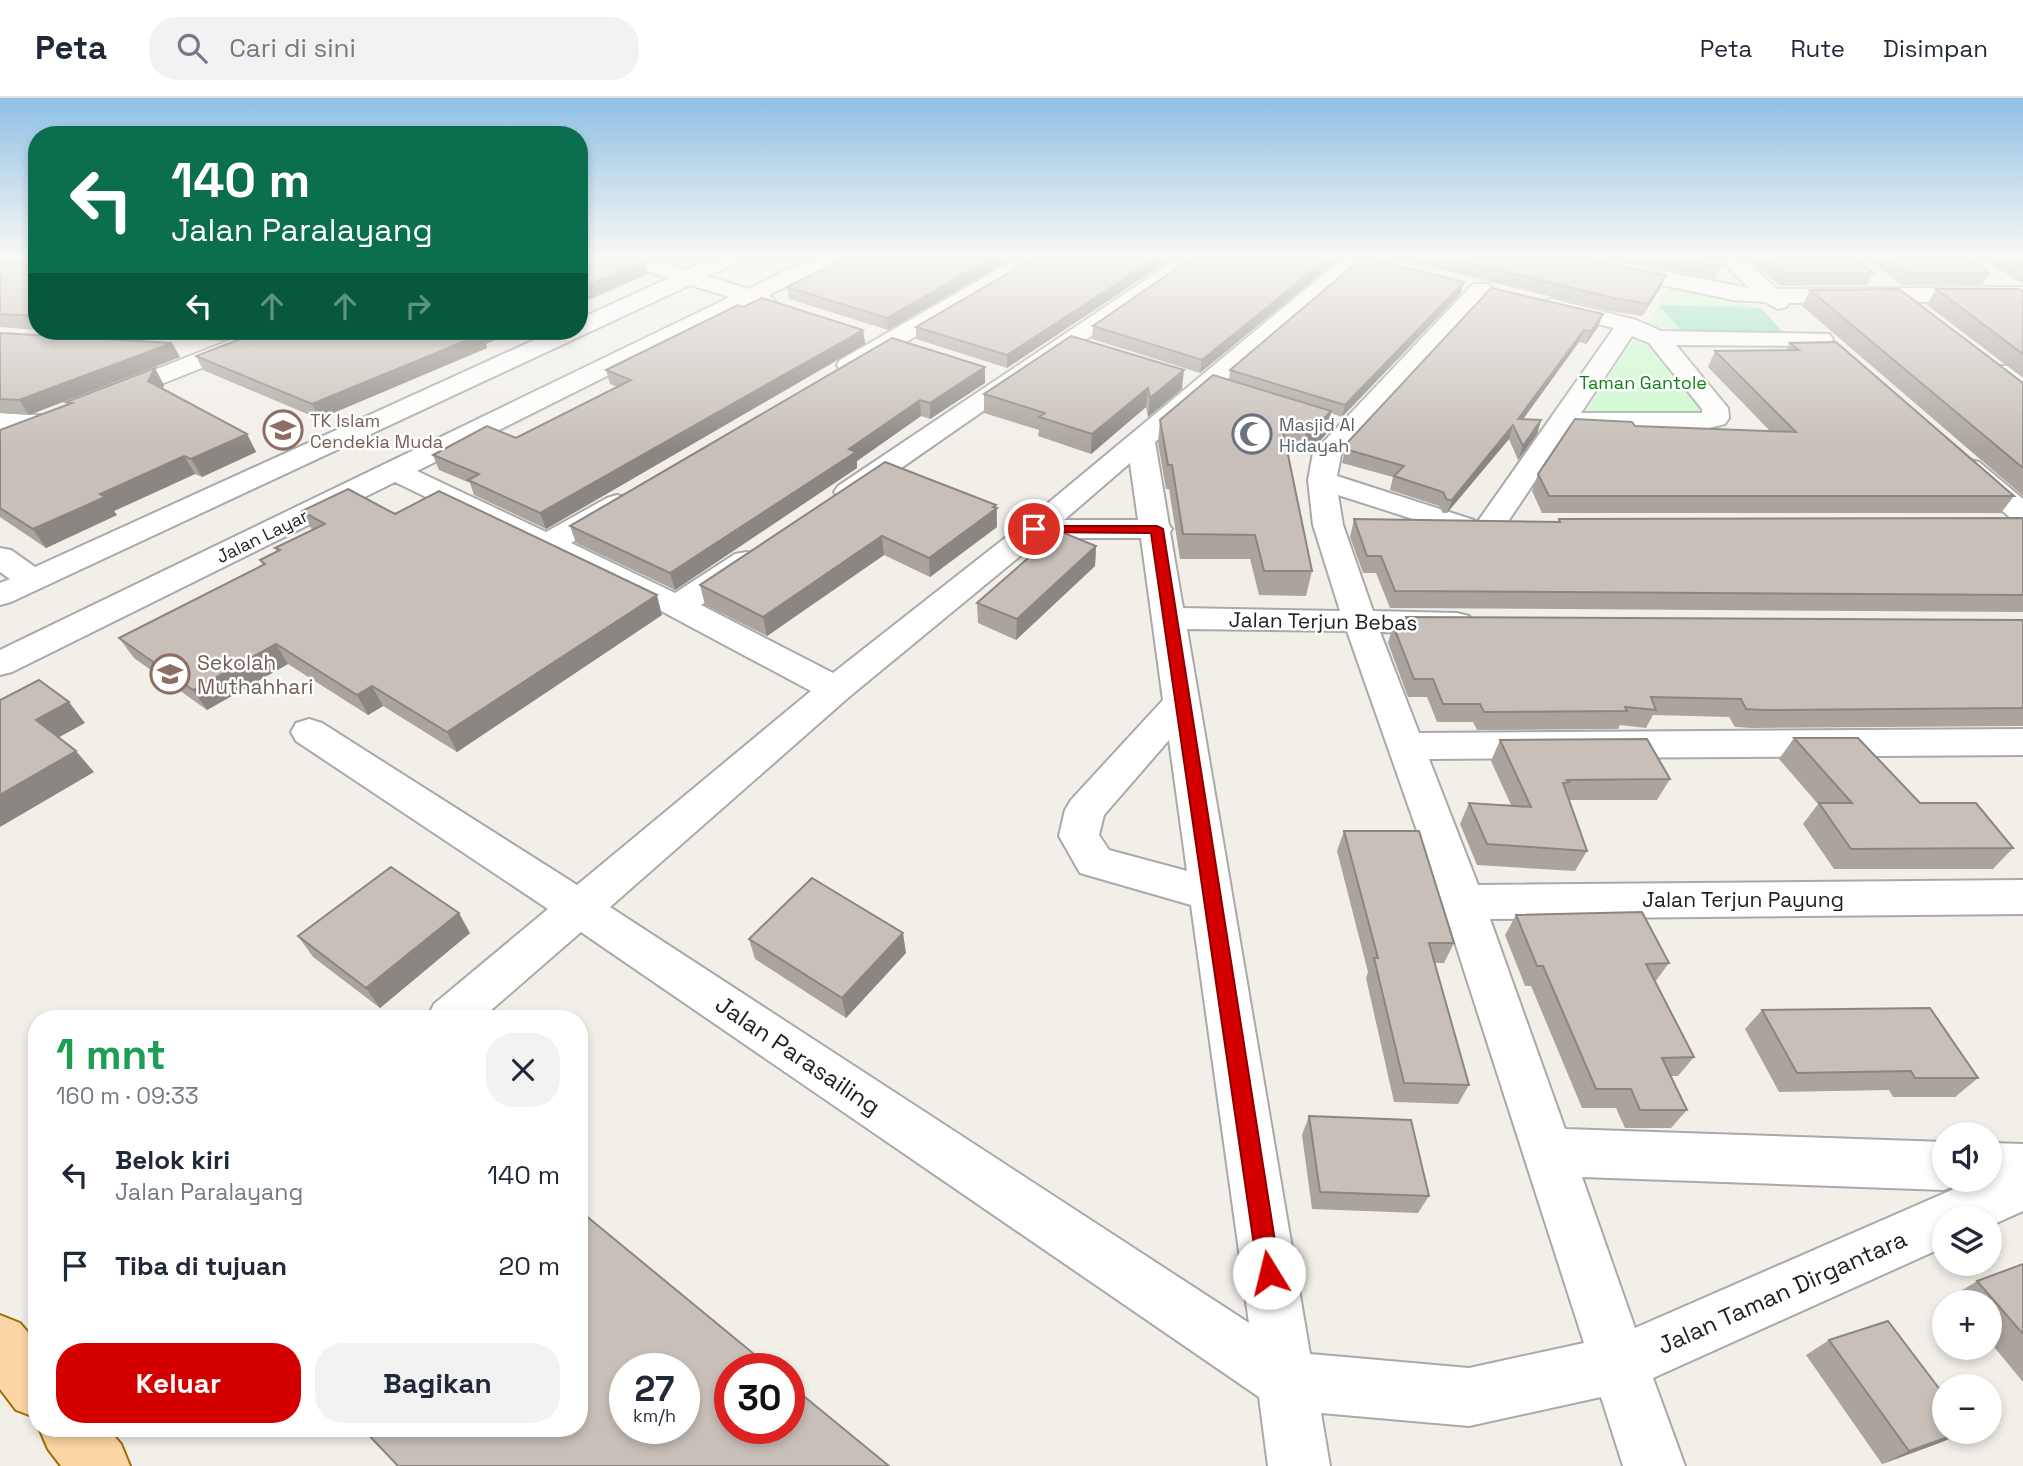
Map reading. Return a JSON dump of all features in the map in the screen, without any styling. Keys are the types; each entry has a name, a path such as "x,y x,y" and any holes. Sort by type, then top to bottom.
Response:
{"main road":[{"path":"76,1437 99,1466"}],"street":[{"name":"Jalan Layar","path":"0,664 699,322"},
{"path":"824,381 923,322"},
{"path":"828,505 1000,377 1069,343 1100,322"},
{"path":"460,1010 836,689 1285,322"},
{"path":"1446,322 1335,426 1322,480 1350,525 1360,622 1463,902 1654,1466"},
{"path":"1615,322 1657,338 1821,339"},
{"path":"1801,322 1841,357"},
{"path":"1477,526 1564,421 1628,325"},
{"path":"1564,421 1705,421 1716,418 1715,408 1657,338"},
{"path":"0,439 251,340"},
{"path":"0,595 553,340"},
{"path":"1069,343 1094,351"},
{"path":"172,347 225,350"},
{"path":"1979,359 2011,374 2023,393"},
{"path":"0,421 44,422"},
{"path":"1141,440 1157,529 1210,894 1300,1466"},
{"path":"1952,453 2023,514"},
{"path":"395,471 677,606 836,689"},
{"path":"1322,480 1477,526"},
{"path":"549,543 645,487"},
{"path":"1350,525 1527,526"},
{"path":"1034,529 1157,529"},
{"path":"677,606 770,544"},
{"path":"0,557 32,580"},
{"name":"Jalan Terjun Bebas","path":"1169,618 1481,624"},
{"path":"1182,702 1085,810 1079,836 1095,862 1210,894"},
{"name":"Jalan Parasailing","path":"309,732 580,909 1286,1381"},
{"path":"1407,746 2023,742"},
{"name":"Jalan Terjun Payung","path":"1463,902 2023,897"},
{"path":"1547,1152 1932,1166"},
{"path":"2002,1168 2023,1169"},
{"name":"Jalan Taman Dirgantara","path":"1975,1206 2023,1185"},
{"name":"Jalan Taman Dirgantara","path":"1286,1381 1469,1397 1619,1364 1932,1225"}],"green space":[{"path":"1649,322 1774,322 1784,333 1681,330 1647,326"},
{"path":"1674,322 1774,322 1784,333 1681,330"},
{"name":"Taman Gantole","path":"1638,339 1652,344 1702,403 1703,410 1695,413 1586,413 1630,343"}],"building":[{"path":"704,322 837,322 863,330 540,513 468,480 479,474 433,455 487,426 516,438 631,380 606,370"},
{"path":"925,322 1058,322 1007,355 916,327"},
{"path":"1099,322 1249,322 1202,360 1093,326"},
{"path":"1287,322 1425,322 1345,405 1230,370"},
{"path":"1460,322 1597,322 1591,331 1584,330 1518,419 1541,420 1523,446 1513,425 1452,500 1447,500 1443,492 1394,476 1404,466 1345,449 1347,443"},
{"path":"1848,322 1942,322 2023,383 2023,468"},
{"path":"1980,322 2023,322 2023,354"},
{"path":"0,333 28,335 28,340 172,343 19,400 0,399"},
{"path":"1071,336 1184,370 1150,398 1148,388 1092,434 1039,417 1045,413 984,394"},
{"path":"892,338 985,367 930,403 920,400 849,449 856,452 670,573 570,526"},
{"path":"238,340 467,340 312,404 196,356"},
{"path":"1836,342 2014,496 1549,496 1538,474 1575,419 1632,422 1635,426 1796,432 1715,351 1799,350 1790,343"},
{"path":"155,368 148,381 247,434 191,459 184,456 100,494 105,497 33,529 0,508 0,430"},
{"path":"1213,375 1331,411 1318,425 1307,428 1281,421 1312,571 1264,571 1255,535 1183,534 1172,465 1168,465 1160,420"},
{"path":"885,462 996,505 993,507 997,508 929,558 882,536 763,617 700,585"},
{"path":"348,489 395,514 439,491 657,595 447,732 372,686 357,695 276,644 193,690 119,638 265,564 260,560 280,550 275,548 325,524 302,511"},
{"path":"2023,518 2023,595 1395,591 1381,556 1367,556 1354,519 1560,522 1559,519"},
{"path":"1059,531 1096,546 1017,619 977,603"},
{"path":"1406,617 2023,620 2023,708 1764,710 1746,709 1741,699 1651,697 1656,710 1625,707 1627,711 1484,712 1480,704 1443,704 1433,679 1414,679 1393,625 1409,625"},
{"path":"39,680 69,702 36,720 76,751 0,795 0,700"},
{"path":"1794,738 1858,738 1920,803 1976,803 2013,848 1851,849 1819,803 1852,803"},
{"path":"1647,739 1670,779 1567,780 1569,782 1563,783 1587,851 1487,844 1469,803 1531,807 1500,740"},
{"path":"1344,831 1419,831 1454,943 1429,943 1469,1085 1404,1083 1374,958 1378,958"},
{"path":"391,867 459,913 366,988 298,936"},
{"path":"812,878 903,933 842,998 749,939"},
{"path":"1642,912 1669,963 1646,964 1694,1057 1662,1058 1687,1110 1640,1110 1631,1089 1596,1089 1543,966 1537,966 1516,915"},
{"path":"1930,1008 1978,1078 1915,1078 1911,1071 1797,1073 1762,1010"},
{"path":"1309,1116 1411,1120 1429,1196 1320,1192"},
{"path":"588,1217 753,1353 714,1353 714,1444 805,1444 805,1397 889,1466 398,1466 371,1437 588,1437"},
{"path":"2023,1264 2023,1334 2002,1310 2002,1290 1985,1290 1977,1281 1991,1276 2002,1276 2002,1272"},
{"path":"1888,1321 1932,1379 1932,1443 1909,1451 1829,1340"}],"place":[{"name":"TK Islam Cendekia Muda","path":"283,430"},
{"name":"Masjid Al Hidayah","path":"1252,434"},
{"name":"Sekolah Muthahhari","path":"170,674"}],"route":[{"path":"1034,529 1157,529 1269,1273"}]}
